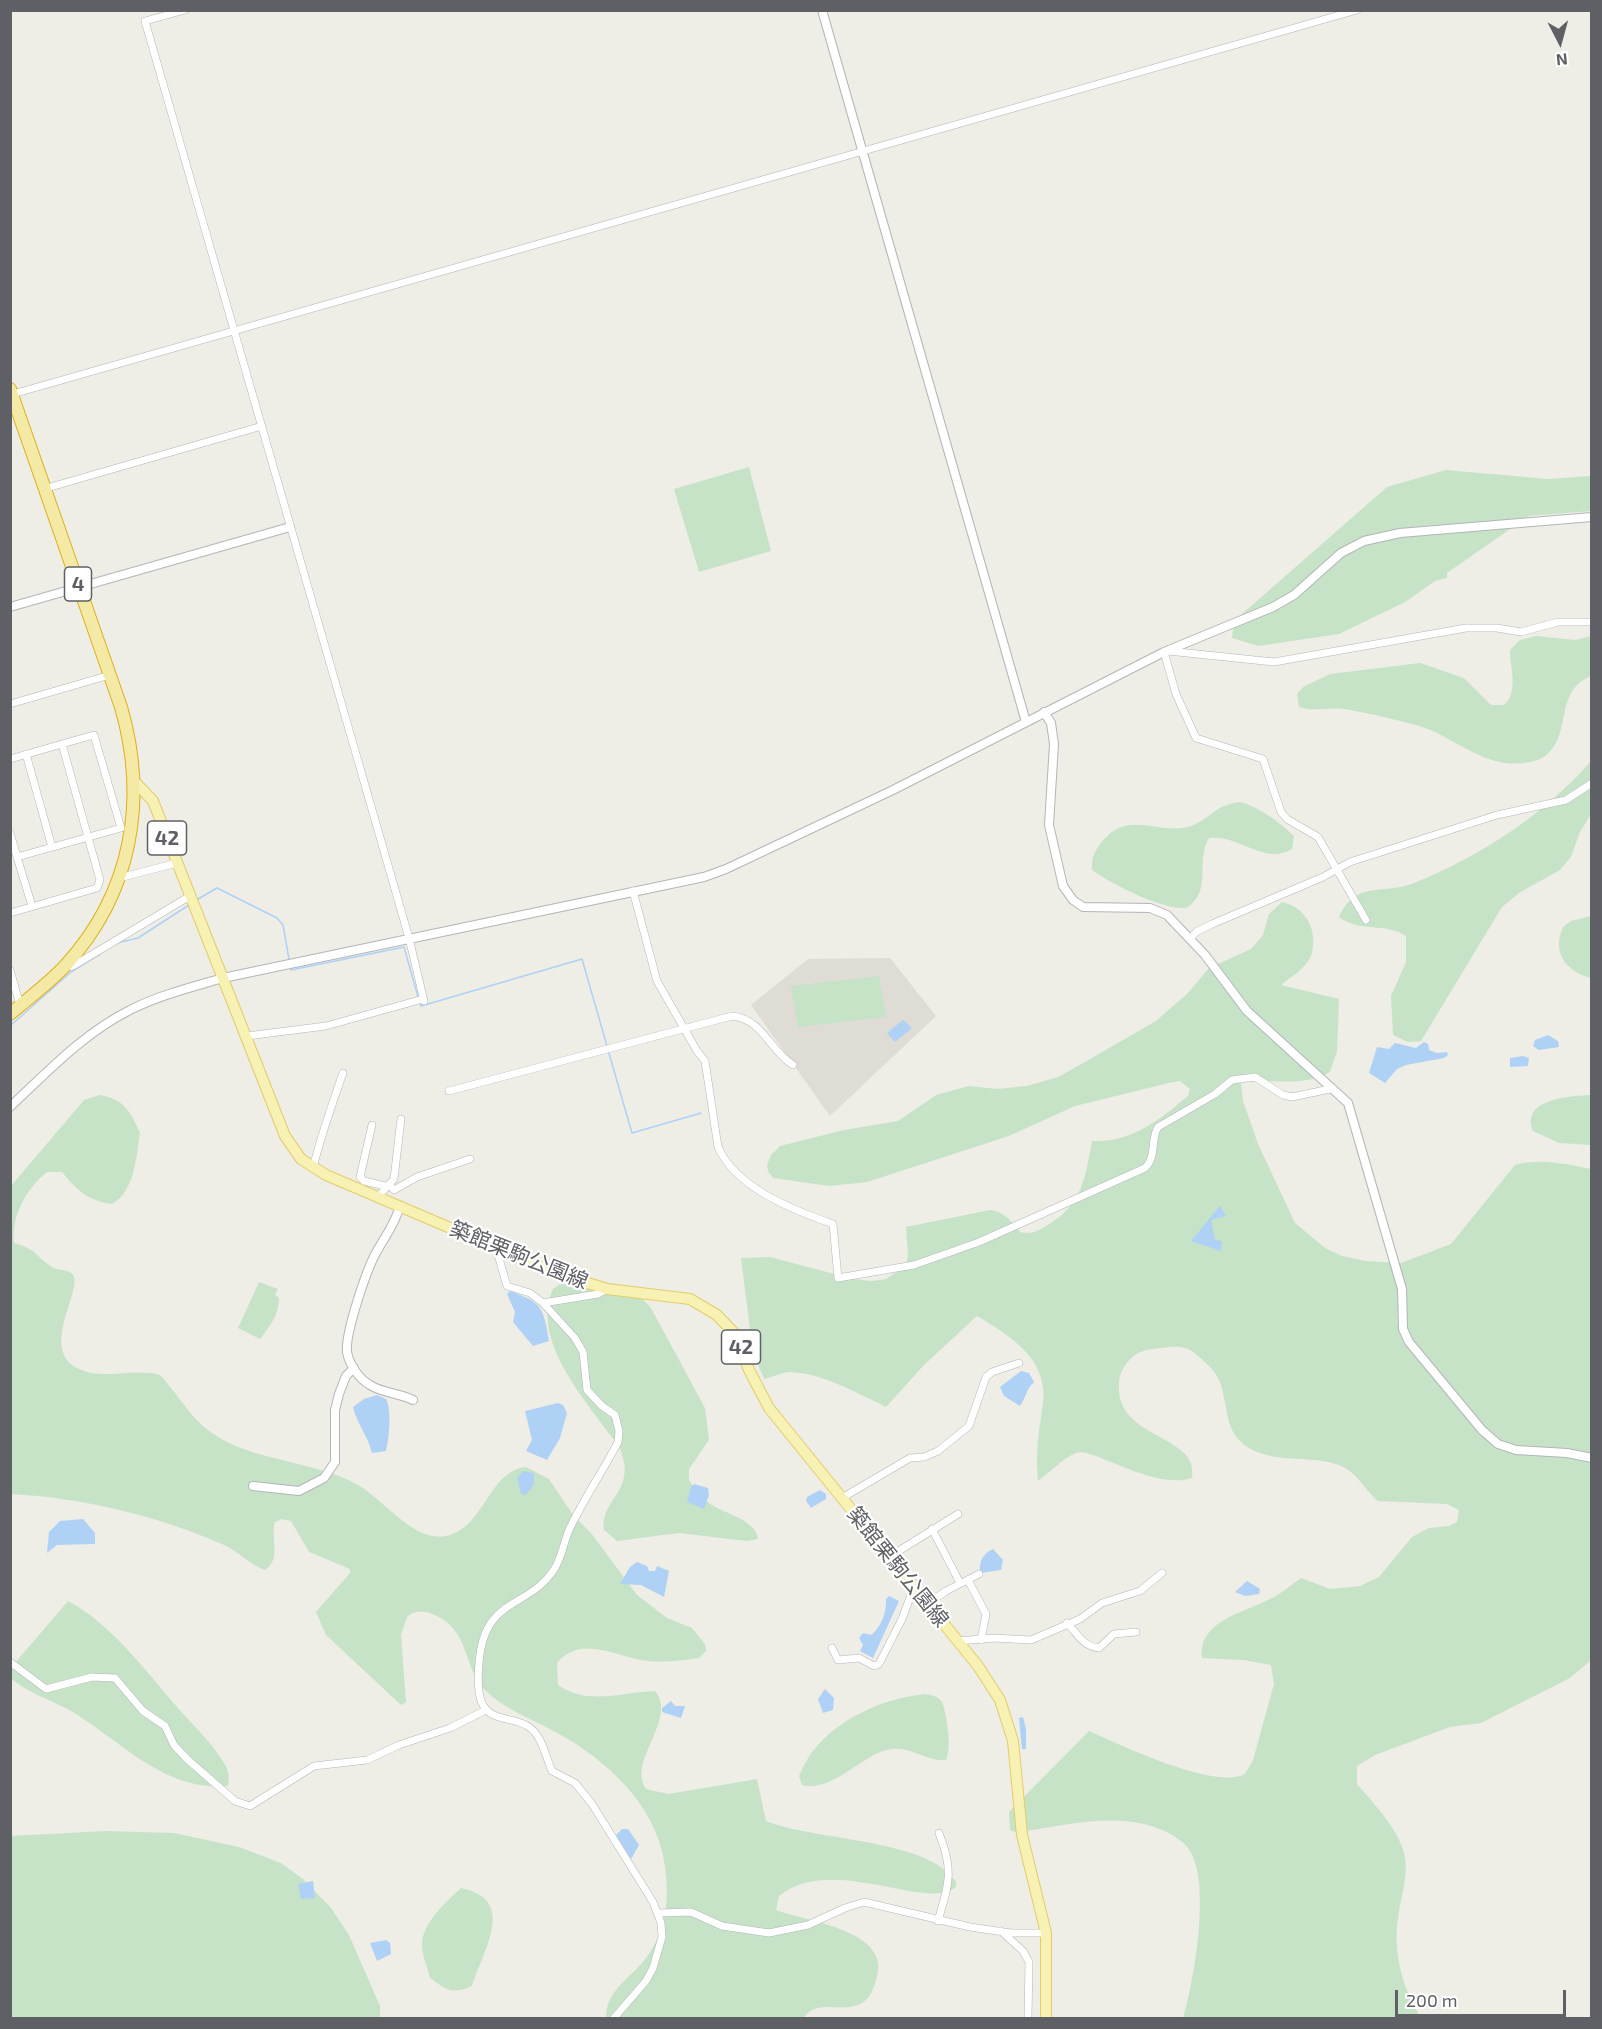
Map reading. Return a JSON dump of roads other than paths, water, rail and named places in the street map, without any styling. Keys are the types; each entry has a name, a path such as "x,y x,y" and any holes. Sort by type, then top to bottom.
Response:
{"highway":[{"name":"4","path":"12,392 128,731 135,782 130,835 119,878 98,922 64,967 15,1010"}],"main road":[{"name":"築館栗駒公園線","path":"135,782 153,801 248,1035 285,1136 294,1150 313,1168 556,1273 607,1289 690,1299 717,1315 735,1334 749,1370 770,1407 958,1641 992,1686 1008,1721 1016,1766 1022,1835 1046,1933 1046,2019"}],"street":[{"path":"185,10 145,21 409,938 421,1000 326,1026 248,1035"},
{"path":"822,10 1026,722"},
{"path":"12,392 1357,10"},
{"path":"46,488 262,426"},
{"path":"10,1107 56,1063 102,1026 133,1008 171,993 223,978 704,877 726,869 893,790 1166,651 1274,607 1294,595 1341,553 1364,541 1400,533 1592,517"},
{"path":"10,607 290,527"},
{"path":"1166,651 1274,662 1466,628 1497,628 1521,632 1558,622 1592,622"},
{"path":"1166,651 1176,694 1196,738 1263,759 1281,812 1287,819 1318,837 1366,920"},
{"path":"10,704 110,675"},
{"path":"1044,712 1051,723 1054,744 1049,825 1063,886 1073,900 1083,907 1150,908 1167,915 1190,939 1247,1011 1348,1103 1402,1289 1403,1329 1409,1342 1482,1430 1498,1444 1516,1450 1592,1458"},
{"path":"10,759 94,735 121,828 17,857"},
{"path":"10,912 97,888 100,879 62,744"},
{"path":"26,754 52,847"},
{"path":"1190,939 1196,932 1212,924 1368,855 1497,815 1566,800 1592,783"},
{"path":"10,833 32,906"},
{"path":"119,878 177,862"},
{"path":"633,891 657,981 705,1061 718,1147 723,1158 749,1183 808,1215 832,1224 838,1278 914,1265 979,1242 1145,1168 1153,1155 1154,1133 1158,1127 1215,1094 1232,1080 1255,1077 1283,1095 1292,1097 1330,1089"},
{"path":"64,967 81,962 192,900"},
{"path":"10,970 15,1010"},
{"path":"449,1091 732,1016 744,1017 756,1025 783,1059 793,1065"},
{"path":"313,1168 320,1136 328,1122 343,1073"},
{"path":"378,1197 395,1173 401,1119"},
{"path":"372,1125 360,1177 364,1182 387,1185 394,1190 417,1177 470,1159"},
{"path":"399,1206 395,1224 369,1267 349,1333 347,1352 354,1368 371,1387 400,1393 413,1400"},
{"path":"496,1248 507,1286 530,1293 543,1303 580,1345 587,1390 602,1406 615,1415 619,1431 618,1442 569,1530 556,1567 546,1580 499,1613 480,1642 479,1691 486,1710 496,1717 530,1727 541,1741 552,1771 575,1783 592,1804 658,1913 662,1937 653,1968 646,1981 614,2019"},
{"path":"543,1303 598,1294 607,1289"},
{"path":"842,1498 910,1458 924,1457 938,1451 969,1426 986,1377 992,1372 1019,1363"},
{"path":"253,1486 299,1491 324,1478 335,1462 335,1410 339,1394 346,1376 354,1368"},
{"path":"889,1557 958,1514"},
{"path":"932,1529 960,1583"},
{"path":"958,1641 1031,1640 1080,1619 1102,1603 1140,1591 1162,1573"},
{"path":"927,1604 979,1574"},
{"path":"968,1580 986,1614 981,1640"},
{"path":"832,1648 838,1660 859,1658 874,1666 879,1664 902,1619 914,1587"},
{"path":"1067,1623 1086,1645 1098,1648 1114,1634 1136,1632"},
{"path":"10,1662 46,1689 92,1677 115,1678 143,1712 165,1726 174,1745 187,1759 235,1801 250,1806 314,1766 367,1760 399,1745 450,1728 486,1710"},
{"path":"938,1921 950,1878 948,1860 939,1833"},
{"path":"658,1913 691,1912 722,1926 769,1933 808,1925 864,1902 938,1921 1001,1931 1046,1933"},
{"path":"1001,1931 1023,1951 1029,1962 1028,2019"}],"water":[{"path":"903,1020 912,1028 895,1042 887,1033"},
{"path":"1548,1035 1558,1041 1559,1047 1539,1050 1533,1046 1535,1040"},
{"path":"1424,1042 1428,1044 1429,1050 1437,1053 1447,1052 1448,1055 1444,1058 1406,1065 1397,1069 1385,1083 1369,1073 1377,1047 1389,1049 1395,1043 1416,1048"},
{"path":"1523,1056 1529,1058 1528,1066 1510,1067 1510,1058"},
{"path":"1220,1206 1226,1216 1211,1220 1215,1240 1222,1241 1221,1251 1191,1241"},
{"path":"510,1291 529,1299 540,1308 549,1341 533,1346 513,1322 515,1312 507,1294"},
{"path":"1021,1371 1029,1373 1034,1382 1020,1406 1004,1396 1000,1387"},
{"path":"377,1395 386,1399 388,1404 389,1432 386,1451 372,1453 353,1407 364,1399"},
{"path":"558,1403 563,1405 567,1413 560,1438 547,1460 526,1451 532,1440 525,1411"},
{"path":"523,1471 534,1473 534,1484 526,1495 521,1494 517,1478"},
{"path":"694,1484 708,1488 709,1495 704,1509 687,1502"},
{"path":"820,1490 826,1494 826,1499 811,1508 806,1501 807,1497"},
{"path":"83,1519 95,1533 95,1544 57,1545 47,1553 49,1532 60,1521"},
{"path":"993,1549 1003,1560 1001,1570 980,1573 982,1559"},
{"path":"637,1562 647,1566 649,1571 655,1571 657,1566 669,1571 664,1597 641,1585 620,1584 630,1567"},
{"path":"1247,1581 1260,1589 1259,1594 1245,1596 1235,1592"},
{"path":"889,1596 899,1601 873,1658 860,1651 863,1645 859,1638 863,1633 871,1635 878,1628 884,1614 886,1599"},
{"path":"825,1689 834,1698 833,1710 823,1713 818,1699"},
{"path":"671,1701 675,1706 685,1706 681,1718 662,1712 662,1708"},
{"path":"1023,1717 1026,1729 1026,1749 1022,1749 1019,1718"},
{"path":"622,1829 628,1829 639,1845 631,1859 616,1835"},
{"path":"313,1881 315,1898 301,1899 298,1884"},
{"path":"386,1940 390,1943 391,1954 377,1961 370,1943"}],"waterway":[{"path":"198,899 217,888 277,918 283,925 289,959"},
{"path":"117,943 138,938 189,905"},
{"path":"290,967 291,970 404,947 418,997"},
{"path":"10,1026 71,972 100,954"},
{"path":"420,1002 421,1006 582,959 607,1046"},
{"path":"608,1050 632,1133 701,1113"}]}
